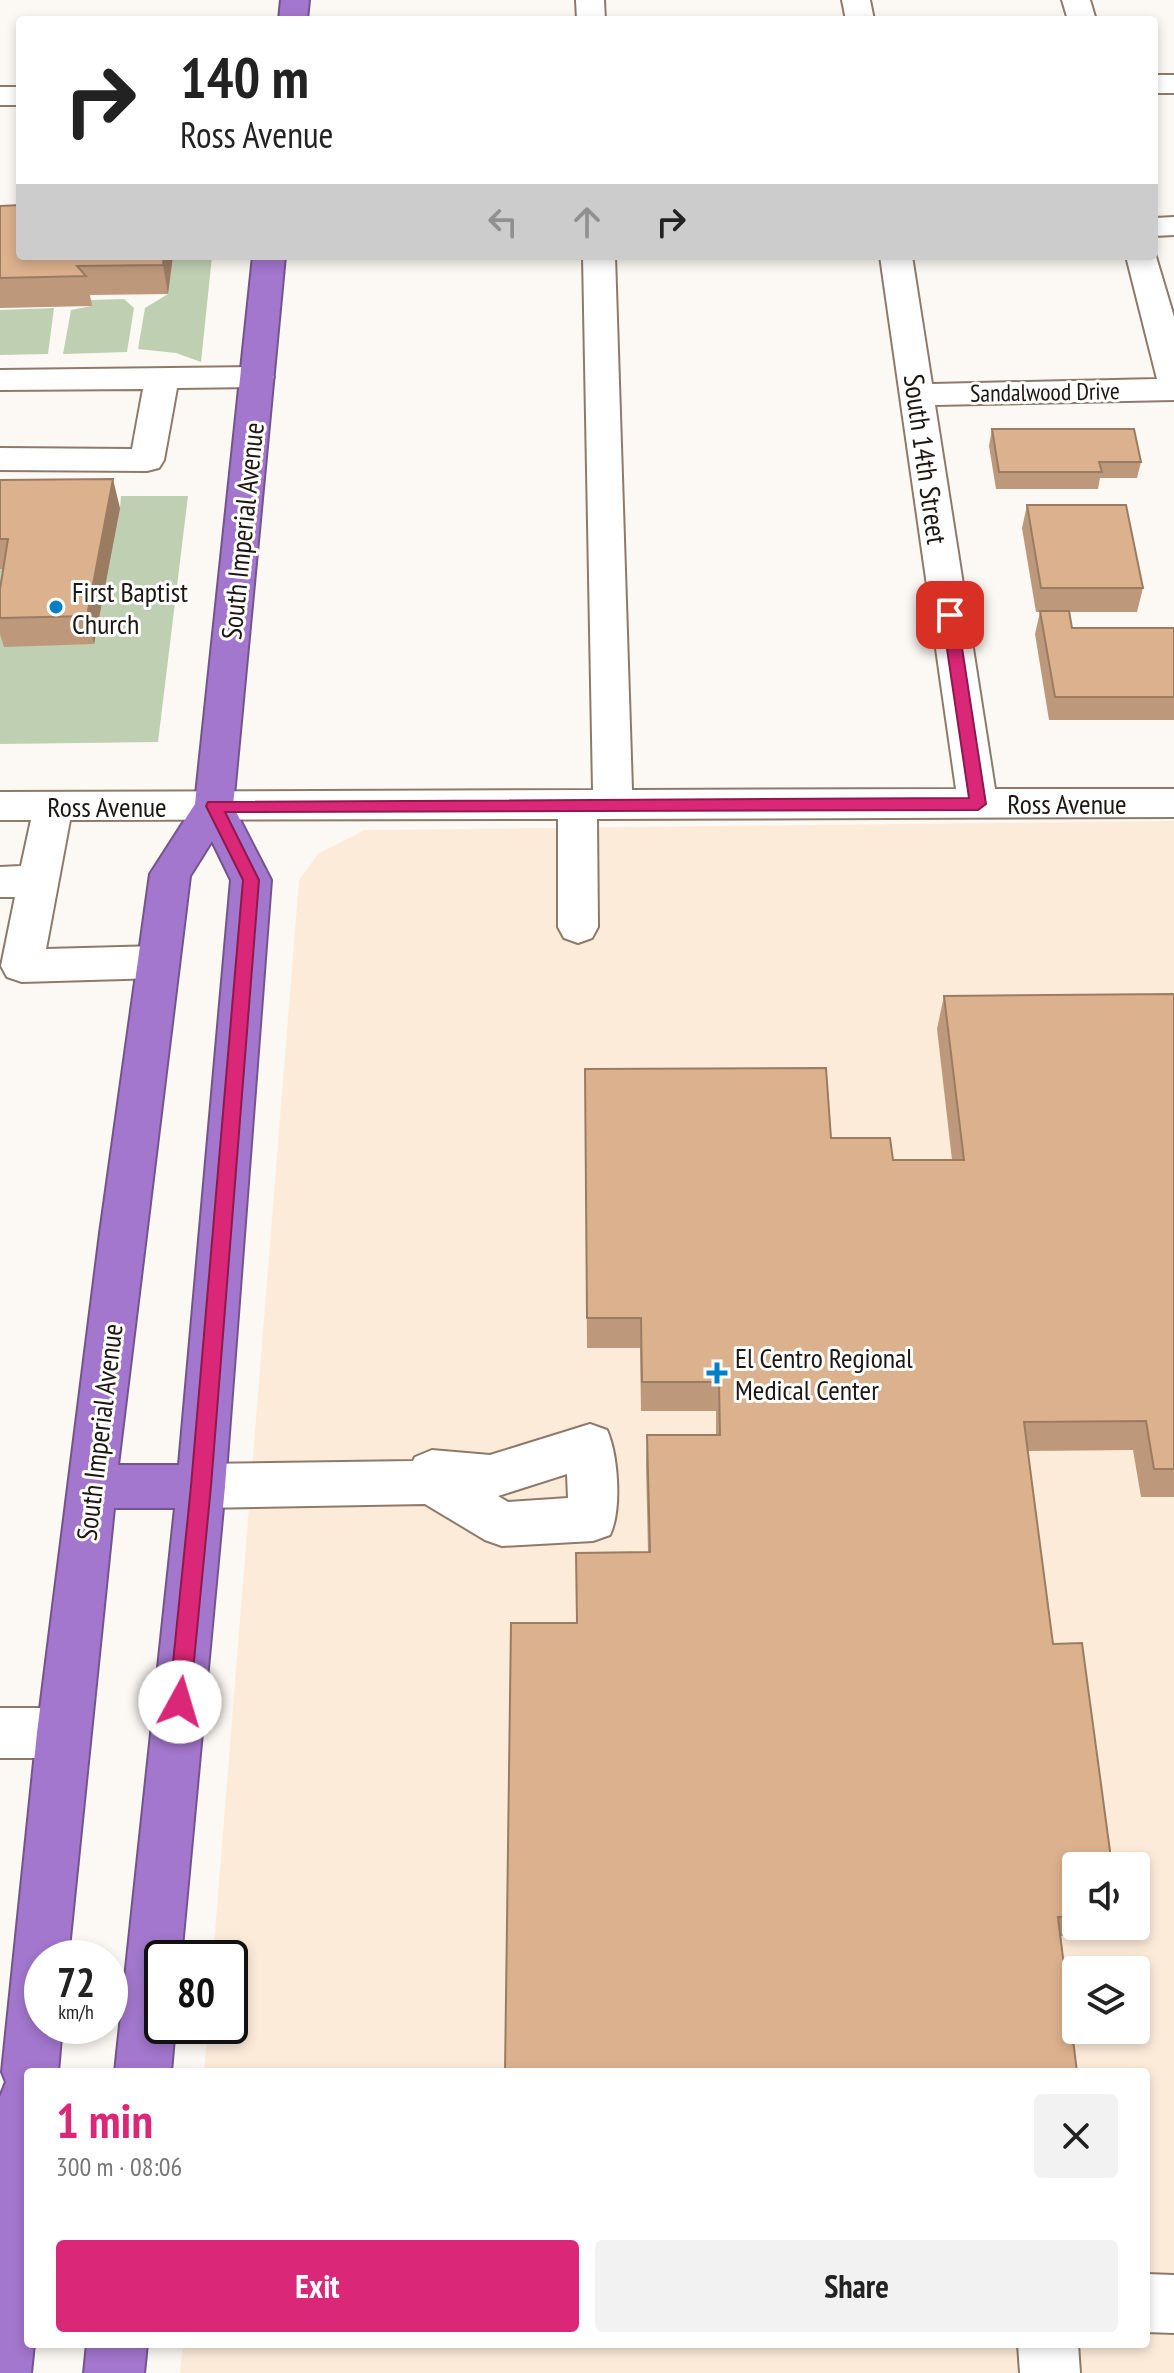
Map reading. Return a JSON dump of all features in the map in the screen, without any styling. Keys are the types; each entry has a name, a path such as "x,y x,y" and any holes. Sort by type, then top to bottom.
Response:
{"highway":[{"name":"South Imperial Avenue","path":"30,2068 63,1733 122,1233 170,874 214,806 269,260"},
{"path":"143,2068 201,1486 251,880 214,806"},
{"path":"93,1487 201,1486"},
{"path":"1,2373 10,2186 24,2117"},
{"path":"114,2373 117,2348"}],"street":[{"path":"578,927 595,805 599,260"},
{"name":"South 14th Street","path":"897,260 978,804"},
{"path":"1143,260 1174,380"},
{"path":"0,380 257,377"},
{"path":"0,459 147,460 162,378"},
{"name":"Sandalwood Drive","path":"917,395 1174,389"},
{"name":"Ross Avenue","path":"0,806 1174,803"},
{"path":"53,806 40,881 11,966 158,962"},
{"path":"0,882 40,881"},
{"path":"201,1486 431,1482 502,1524 593,1519 590,1445 490,1477 432,1472"},
{"path":"0,1733 63,1733"},
{"path":"1150,2303 1174,2304"},
{"path":"1048,2348 1050,2373"}],"shaded area":[{"name":"El Centro Regional Medical Center","path":"1174,821 1174,2373 180,2373 183,2348 1150,2348 1150,2068 204,2068 206,2044 248,2044 248,1940 214,1940 299,880 318,854 365,830"}],"green space":[{"path":"172,260 212,260 201,362 176,353 138,349 145,308 168,294"},
{"path":"124,299 134,308 127,352 63,354 71,310 91,306 91,300"},
{"path":"54,308 48,354 0,355 0,310"},
{"path":"121,496 188,496 158,742 0,744 0,569 120,508"}],"building":[{"path":"16,205 16,260 164,260 163,265 77,266 86,276 0,278 0,206"},
{"path":"992,429 1134,429 1141,462 1099,462 1102,472 999,472"},
{"name":"First Baptist Church","path":"113,479 87,616 0,618 0,589 8,539 0,539 0,480"},
{"path":"1027,505 1126,505 1143,588 1041,588"},
{"path":"1040,611 1069,611 1072,628 1174,628 1174,697 1055,697"},
{"path":"1174,994 1174,1469 1154,1469 1146,1421 1024,1422 1053,1644 1082,1643 1110,1852 1062,1852 1062,1917 1058,1917 1063,1956 1062,2044 1074,2044 1077,2068 505,2068 511,1623 577,1623 576,1553 650,1552 647,1435 720,1435 719,1382 642,1382 641,1318 587,1318 585,1069 826,1068 831,1138 890,1138 893,1160 964,1160 944,996"}],"place":[{"name":"First Baptist Church","path":"56,607"},
{"name":"El Centro Regional Medical Center","path":"717,1373"}],"route":[{"path":"180,1702 251,880 214,806 978,804 950,615"}]}
